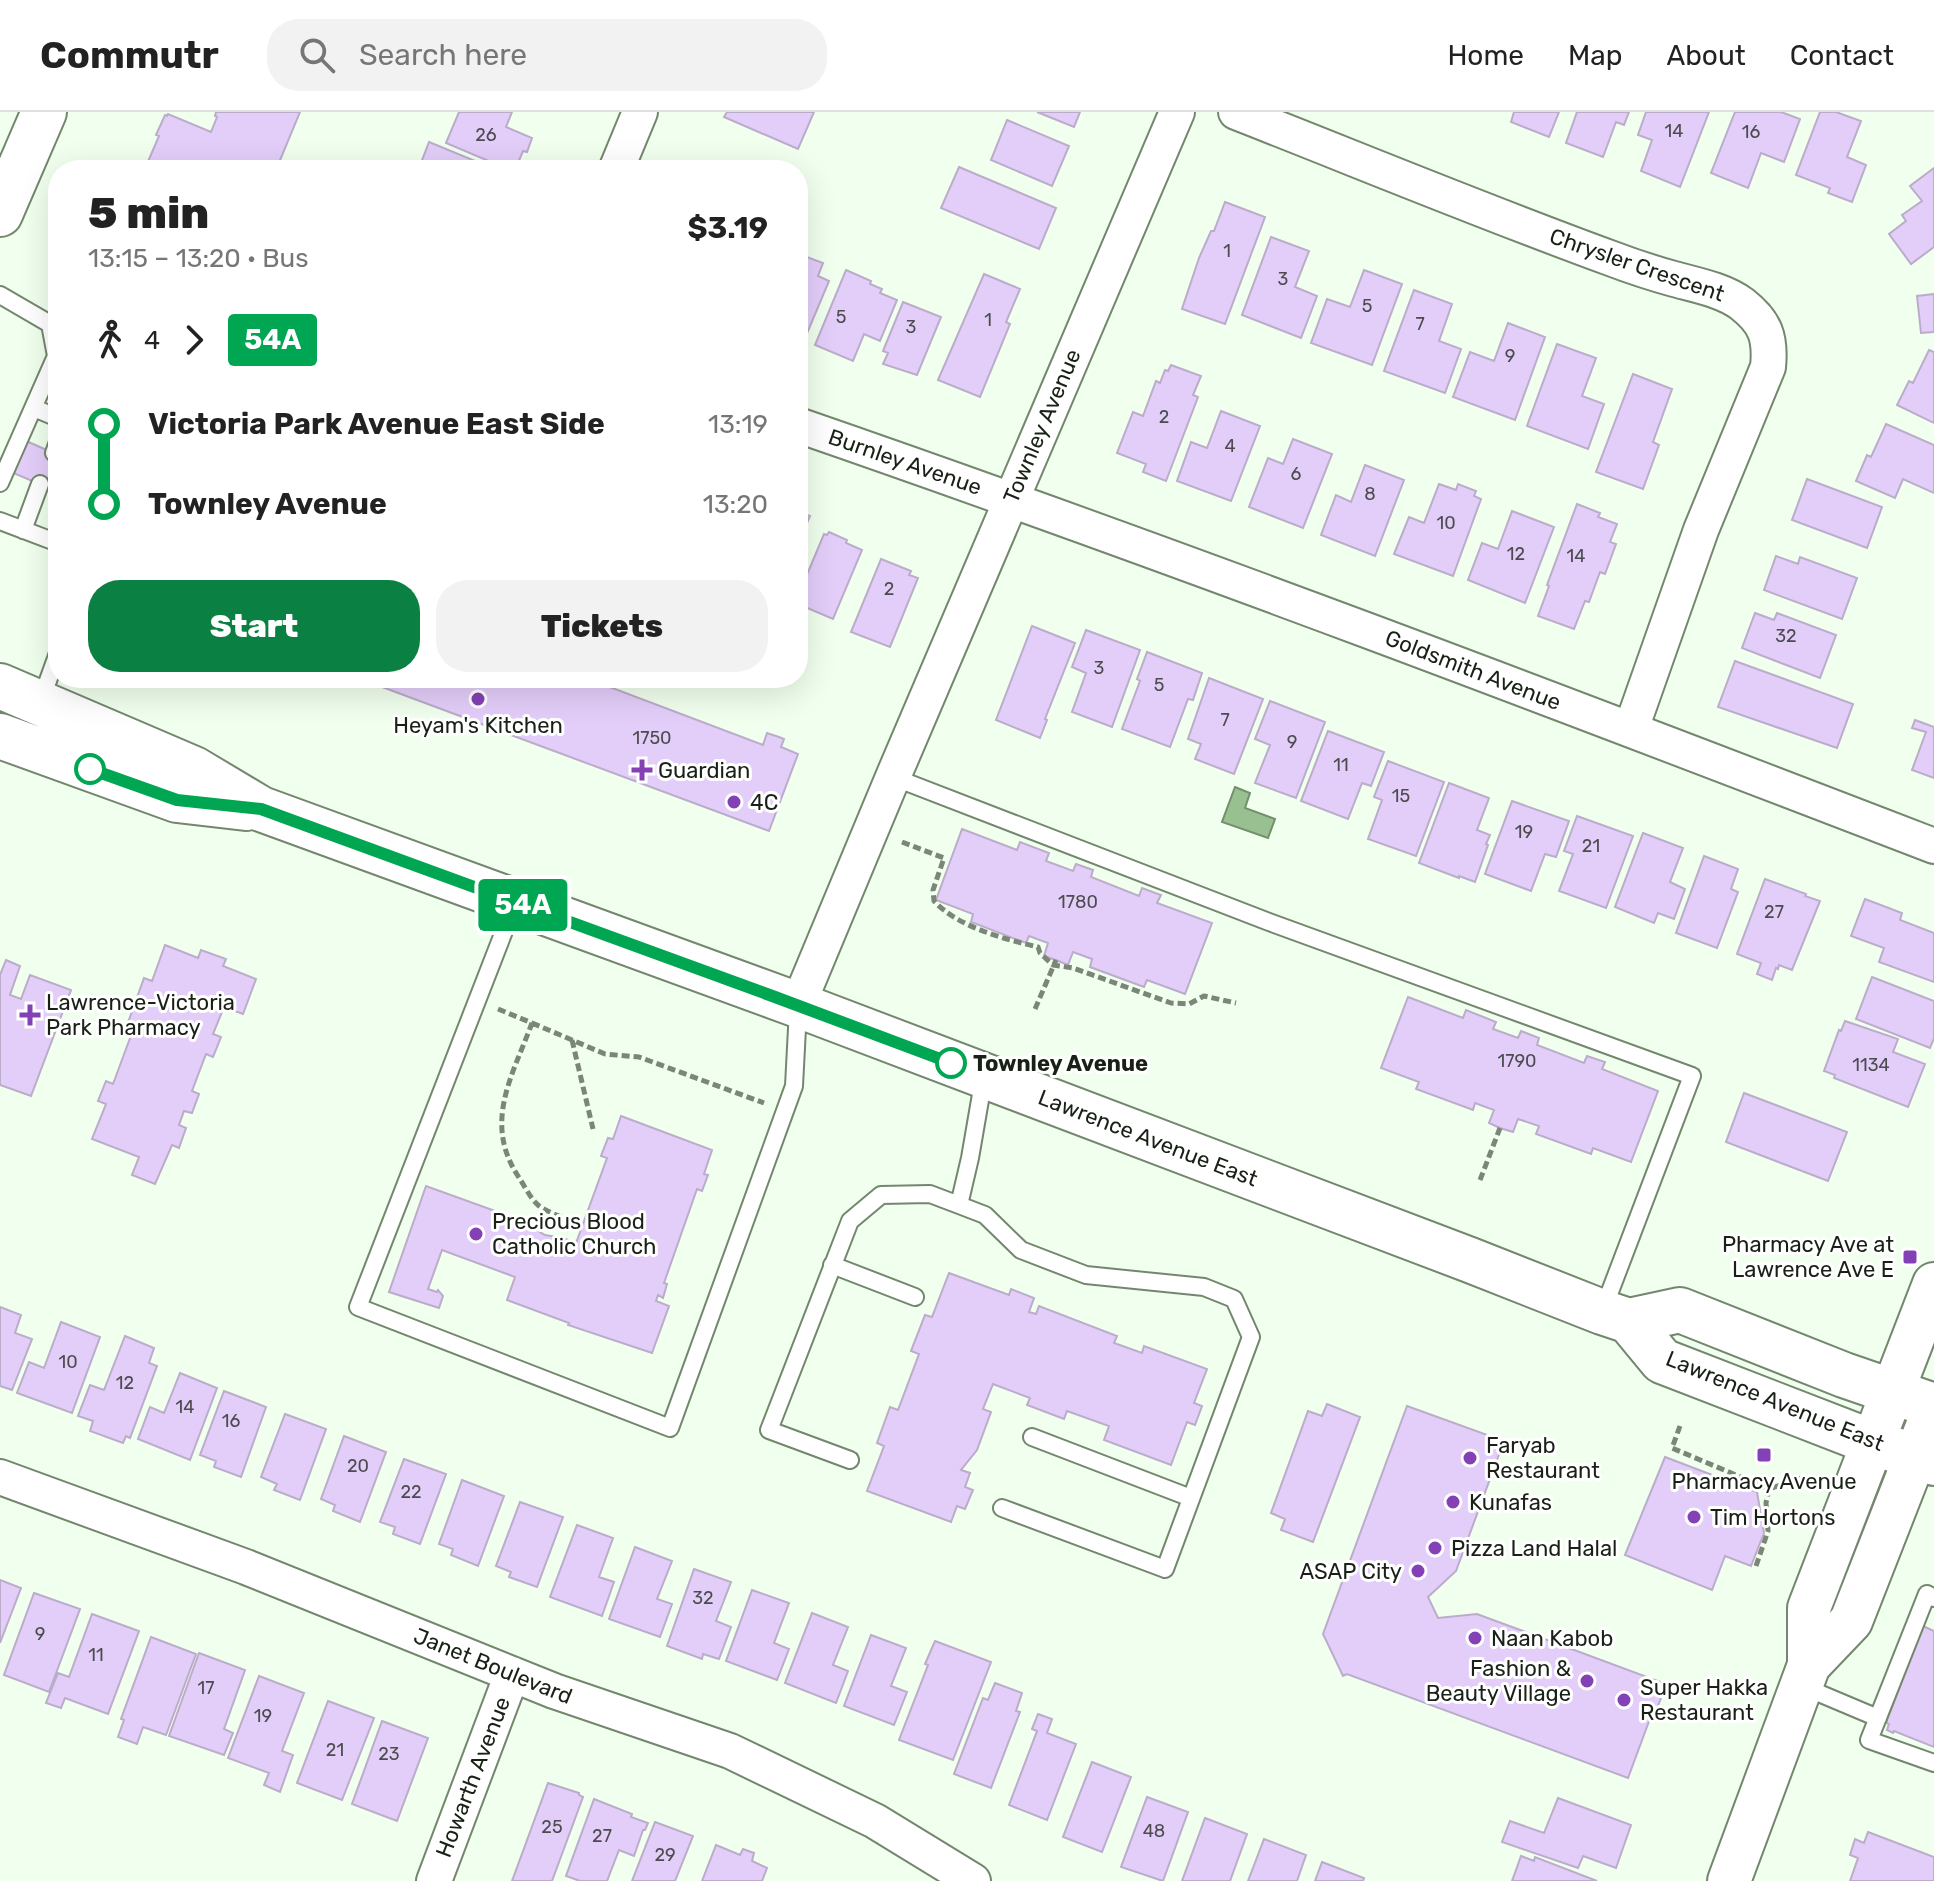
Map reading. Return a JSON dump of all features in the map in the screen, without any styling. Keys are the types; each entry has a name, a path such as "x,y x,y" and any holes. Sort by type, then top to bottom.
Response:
{"main road":[{"path":"0,214 44,112"},
{"name":"Lawrence Avenue East","path":"0,686 194,769 261,809 798,1005 1616,1316 1662,1361 1874,1443 1925,1459"},
{"name":"Lawrence Avenue East","path":"0,736 177,800 261,809"},
{"name":"Lawrence Avenue East","path":"1616,1316 1680,1310 1934,1407"}],"street":[{"path":"620,160 640,112"},
{"name":"Townley Avenue","path":"798,1005 1177,112"},
{"name":"Chrysler Crescent","path":"1236,112 1584,249 1714,291 1739,302 1765,329 1771,346 1768,367 1701,530 1631,729"},
{"name":"Burnley Avenue","path":"808,428 1011,498"},
{"name":"Goldsmith Avenue","path":"1011,498 1631,729 1934,846"},
{"path":"1729,1881 1805,1675 1809,1608 1934,1284"},
{"path":"1805,1675 1851,1621 1925,1459 1934,1407"},
{"name":"Janet Boulevard","path":"0,1477 246,1567 554,1691 730,1751 875,1821 973,1881"},
{"name":"Howarth Avenue","path":"434,1881 512,1674"}],"lane":[{"path":"0,295 48,323"},
{"path":"0,483 48,375"},
{"path":"34,408 48,414"},
{"path":"23,530 40,484"},
{"path":"0,521 48,539"},
{"path":"40,702 48,680"},
{"path":"893,777 1269,922 1692,1076 1616,1316"},
{"path":"516,902 358,1307 670,1428 794,1086 798,1005"},
{"path":"959,1205 985,1075"},
{"path":"850,1460 769,1430 850,1221 881,1195 930,1194 985,1215 1021,1250 1086,1275 1204,1287 1234,1299 1251,1337 1165,1569 1002,1508"},
{"path":"832,1265 915,1297"},
{"path":"1032,1437 1191,1498"},
{"path":"1934,1598 1927,1594 1869,1740 1934,1763"},
{"path":"1805,1675 1878,1718"}],"path":[{"path":"901,842 944,858 933,890 934,901 957,920 1038,947 1040,953 1054,963 1171,1003 1189,1004 1204,996 1236,1003"},
{"path":"1035,1009 1054,963"},
{"path":"477,1001 605,1054 639,1057 786,1111"},
{"path":"532,1023 503,1100 504,1145 511,1166 538,1205 582,1226"},
{"path":"572,1039 593,1129"},
{"path":"1480,1180 1500,1128"},
{"path":"1680,1426 1672,1448 1769,1489 1801,1478"},
{"path":"1756,1566 1768,1531 1766,1503 1769,1489"}],"shaded area":[{"path":"1235,787 1250,793 1245,808 1275,819 1268,838 1222,822"}],"building":[{"path":"216,112 300,112 280,160 149,160 165,115 211,132"},
{"path":"459,112 512,112 506,127 532,138 527,152 523,151 519,160 486,160 446,143"},
{"path":"727,112 814,112 798,149 724,117"},
{"path":"1037,112 1080,112 1074,127"},
{"path":"1514,112 1559,112 1549,137 1511,122"},
{"path":"1577,112 1629,112 1624,125 1616,122 1603,157 1566,143"},
{"path":"1646,112 1709,112 1680,187 1641,171 1652,140 1638,135"},
{"path":"1735,112 1781,112 1800,119 1784,162 1761,153 1748,188 1711,173"},
{"path":"1820,112 1836,112 1861,121 1847,157 1866,165 1852,202 1828,193 1830,188 1796,175"},
{"path":"1007,120 1069,146 1052,186 991,160"},
{"path":"429,142 473,160 422,160"},
{"path":"959,167 1056,208 1039,249 941,208"},
{"path":"1934,168 1934,247 1911,264 1889,234 1906,221 1902,215 1922,201 1910,186"},
{"path":"1225,202 1265,217 1225,324 1182,309 1199,258"},
{"path":"1271,237 1309,251 1295,287 1317,296 1301,338 1242,315"},
{"path":"808,257 823,263 818,276 829,281 808,331"},
{"path":"846,270 871,281 870,284 882,289 880,293 897,300 880,341 864,334 853,361 815,345"},
{"path":"1364,270 1402,284 1372,365 1311,343 1327,299 1350,307"},
{"path":"984,274 1020,289 1006,322 1010,324 980,397 938,380"},
{"path":"1414,290 1452,304 1439,341 1461,349 1445,393 1384,371"},
{"path":"1934,294 1934,332 1921,333 1917,296"},
{"path":"903,302 941,317 917,375 883,364 888,353 883,351"},
{"path":"1508,323 1545,337 1515,420 1453,397 1470,352 1494,361"},
{"path":"1557,344 1596,358 1582,396 1604,404 1588,449 1527,426"},
{"path":"1929,350 1934,352 1934,423 1897,405 1909,381 1913,383"},
{"path":"1171,365 1201,376 1193,395 1198,397 1166,481 1143,472 1146,464 1117,453 1133,412 1143,416 1156,381 1160,383 1165,370 1168,371"},
{"path":"1633,374 1672,389 1653,442 1659,445 1643,489 1596,472"},
{"path":"1221,411 1260,426 1231,501 1177,481 1191,442 1207,448"},
{"path":"1886,424 1934,445 1934,493 1903,479 1895,498 1856,481"},
{"path":"1293,439 1332,454 1303,528 1249,507 1268,458 1283,464"},
{"path":"24,440 48,451 48,488 11,472"},
{"path":"1365,465 1404,480 1375,556 1321,535 1336,495 1351,502"},
{"path":"1807,479 1882,507 1867,548 1792,520"},
{"path":"1439,484 1456,490 1458,484 1476,491 1474,496 1481,499 1453,576 1394,554 1409,517 1424,523"},
{"path":"1577,504 1617,524 1610,542 1616,544 1605,574 1600,572 1589,602 1585,601 1574,629 1538,616"},
{"path":"1512,511 1554,527 1525,603 1468,580 1482,543 1498,549"},
{"path":"829,532 862,550 833,619 808,608 808,572 824,534"},
{"path":"1776,556 1798,564 1800,557 1857,578 1842,619 1764,590"},
{"path":"881,559 911,571 909,575 918,578 890,647 851,632"},
{"path":"1755,613 1774,620 1777,613 1836,635 1820,678 1742,648"},
{"path":"1032,626 1075,643 1040,738 996,720"},
{"path":"1086,630 1140,650 1112,727 1072,712 1086,673 1072,667"},
{"path":"1147,652 1202,673 1193,700 1188,699 1170,747 1122,729"},
{"path":"1735,661 1853,704 1837,748 1718,707"},
{"path":"1209,678 1263,699 1234,774 1195,759 1201,744 1188,739"},
{"path":"385,688 612,688 763,745 767,733 779,737 784,739 781,747 798,754 769,831"},
{"path":"1270,701 1325,722 1296,798 1255,783 1270,745 1255,739"},
{"path":"1915,720 1934,727 1934,778 1912,770 1926,732 1912,728"},
{"path":"1328,731 1384,752 1371,786 1362,783 1348,819 1301,801"},
{"path":"1388,761 1444,782 1416,856 1368,839 1382,800 1374,797"},
{"path":"1449,783 1489,798 1477,830 1490,835 1475,882 1419,863"},
{"path":"1512,801 1569,821 1556,857 1545,854 1531,891 1485,874"},
{"path":"1577,816 1633,836 1606,908 1559,891 1573,854 1564,851"},
{"path":"962,829 1017,850 1020,842 1049,853 1046,861 1073,871 1076,864 1093,870 1091,877 1139,896 1142,888 1161,895 1157,903 1212,923 1185,994 1147,980 1144,987 1090,967 1092,959 1073,952 1068,965 1044,956 1048,943 1029,936 1026,943 971,922 973,914 936,900"},
{"path":"1643,833 1683,848 1670,882 1685,889 1674,919 1658,913 1654,923 1615,907"},
{"path":"1704,856 1738,869 1731,889 1738,892 1717,948 1676,933"},
{"path":"1765,879 1820,901 1792,970 1779,965 1772,980 1757,974 1761,963 1737,954"},
{"path":"1865,899 1902,913 1900,920 1934,933 1934,982 1879,962 1884,948 1851,936"},
{"path":"165,945 198,958 201,950 226,959 223,966 256,979 243,1014 224,1007 213,1034 221,1037 213,1057 206,1054 192,1091 199,1094 192,1113 184,1111 179,1125 186,1128 179,1148 172,1145 155,1184 132,1175 139,1157 92,1139 106,1104 98,1101 106,1081 113,1084 133,1030 126,1028 144,978 152,981"},
{"path":"6,960 20,966 10,995 21,999 30,975 71,990 31,1096 0,1085 0,975"},
{"path":"1872,977 1934,1001 1934,1038 1930,1048 1856,1019"},
{"path":"1408,997 1463,1018 1466,1010 1496,1022 1493,1029 1518,1038 1521,1031 1539,1038 1537,1045 1584,1063 1587,1056 1605,1062 1602,1069 1658,1091 1631,1162 1593,1148 1591,1154 1536,1134 1539,1126 1518,1119 1513,1132 1500,1128 1489,1123 1494,1110 1475,1103 1473,1110 1416,1089 1419,1082 1381,1068"},
{"path":"1845,1021 1898,1039 1893,1052 1925,1064 1908,1107 1834,1078 1835,1075 1824,1071"},
{"path":"1744,1093 1847,1132 1828,1181 1726,1142"},
{"name":"Precious Blood Catholic Church","path":"621,1116 712,1150 704,1174 708,1175 702,1191 697,1189 664,1283 667,1284 663,1298 658,1295 656,1301 669,1306 652,1353 568,1325 507,1300 515,1277 442,1250 428,1289 438,1290 443,1296 439,1308 389,1292 426,1186 542,1228 540,1232 545,1235 576,1243 607,1158 601,1156 608,1138 613,1139"},
{"path":"949,1273 1009,1295 1011,1289 1034,1298 1029,1312 1036,1314 1039,1306 1117,1336 1114,1343 1142,1353 1144,1346 1207,1369 1194,1403 1202,1406 1195,1425 1187,1422 1171,1465 1104,1440 1109,1426 1067,1411 1064,1419 1027,1405 1030,1398 993,1384 983,1409 991,1412 977,1450 961,1470 970,1473 965,1487 973,1490 965,1509 957,1506 951,1522 867,1491 884,1446 877,1443 890,1407 898,1410 919,1354 911,1351 925,1315 932,1317"},
{"path":"0,1307 21,1315 15,1333 32,1339 12,1390 0,1386"},
{"path":"61,1322 100,1337 72,1413 17,1393 29,1362 44,1368"},
{"path":"125,1336 154,1348 149,1363 157,1366 130,1438 126,1436 123,1443 90,1431 93,1421 78,1416 90,1385 104,1390"},
{"path":"180,1373 217,1388 190,1460 138,1439 150,1407 164,1413"},
{"path":"224,1391 266,1407 241,1477 214,1467 216,1461 200,1455"},
{"path":"1327,1404 1360,1417 1313,1542 1281,1530 1285,1519 1271,1513 1308,1411 1322,1416"},
{"path":"1407,1406 1504,1441 1456,1571 1428,1597 1438,1618 1477,1614 1666,1684 1628,1778 1347,1674 1343,1676 1323,1634"},
{"path":"285,1414 326,1429 300,1500 274,1490 277,1484 261,1477"},
{"path":"344,1436 386,1452 360,1522 333,1511 335,1505 321,1499"},
{"path":"1665,1457 1757,1492 1764,1533 1751,1566 1725,1556 1712,1590 1625,1555"},
{"path":"404,1459 446,1474 420,1544 393,1534 395,1527 380,1522"},
{"path":"462,1480 504,1496 478,1566 451,1555 453,1549 439,1544"},
{"path":"520,1502 563,1517 537,1587 509,1577 511,1572 496,1566"},
{"path":"577,1525 613,1538 599,1577 614,1582 602,1616 550,1597"},
{"path":"635,1547 672,1561 657,1599 672,1604 660,1637 609,1619"},
{"path":"694,1569 731,1582 716,1621 731,1627 719,1659 703,1654 702,1659 667,1646"},
{"path":"0,1580 21,1588 0,1643"},
{"path":"752,1590 789,1603 774,1643 789,1649 777,1680 726,1661"},
{"path":"34,1593 80,1609 49,1692 4,1675"},
{"path":"812,1613 848,1627 833,1665 848,1671 836,1703 785,1683"},
{"path":"92,1614 139,1631 108,1714 65,1698 61,1708 46,1703 58,1673 69,1677"},
{"path":"1923,1626 1934,1631 1934,1747 1887,1730 1889,1724 1886,1723"},
{"path":"871,1635 906,1648 891,1686 907,1692 894,1725 844,1706"},
{"path":"151,1637 196,1654 166,1735 143,1727 137,1744 118,1737 124,1720 121,1719"},
{"path":"935,1641 991,1662 953,1760 899,1740"},
{"path":"199,1653 245,1670 224,1729 233,1733 224,1755 169,1736"},
{"path":"259,1676 304,1693 282,1751 293,1755 280,1792 264,1785 269,1773 228,1758"},
{"path":"995,1683 1022,1693 1016,1711 1020,1712 991,1788 954,1774 983,1698 988,1700"},
{"path":"328,1701 374,1718 342,1800 297,1783"},
{"path":"1038,1714 1052,1719 1047,1733 1076,1744 1047,1820 1009,1805 1037,1731 1032,1729"},
{"path":"382,1721 428,1738 397,1821 352,1804"},
{"path":"1092,1762 1131,1777 1102,1852 1063,1837"},
{"path":"548,1783 583,1797 552,1881 512,1881"},
{"path":"1147,1797 1188,1812 1163,1881 1121,1867"},
{"path":"1558,1798 1631,1825 1616,1868 1583,1856 1578,1868 1502,1842 1510,1821 1544,1833"},
{"path":"594,1799 648,1823 634,1856 619,1850 607,1881 580,1881 566,1876"},
{"path":"1205,1818 1247,1834 1230,1881 1182,1881"},
{"path":"655,1822 693,1836 675,1881 632,1881"},
{"path":"1868,1832 1934,1857 1934,1881 1850,1881 1858,1858 1850,1855 1855,1839 1864,1843"},
{"path":"1264,1839 1306,1855 1297,1881 1248,1881"},
{"path":"716,1845 740,1855 743,1849 754,1853 752,1861 767,1868 762,1881 702,1881"},
{"path":"1521,1856 1534,1861 1535,1857 1597,1881 1512,1881"},
{"path":"1322,1862 1364,1878 1363,1881 1315,1881"}],"bus line":[{"name":"54A","path":"90,769 177,800 261,809 951,1063"}],"place":[{"name":"Heyam's Kitchen","path":"478,699"},
{"name":"Guardian","path":"642,770"},
{"name":"4C","path":"734,802"},
{"name":"Lawrence-Victoria Park Pharmacy","path":"30,1015"},
{"name":"Townley Avenue","path":"951,1063"},
{"name":"Precious Blood Catholic Church","path":"476,1234"},
{"name":"Pharmacy Ave at Lawrence Ave E","path":"1910,1257"},
{"name":"Pharmacy Avenue","path":"1764,1455"},
{"name":"Faryab Restaurant","path":"1470,1458"},
{"name":"Kunafas","path":"1453,1502"},
{"name":"Tim Hortons","path":"1694,1517"},
{"name":"Pizza Land Halal","path":"1435,1548"},
{"name":"ASAP City","path":"1418,1571"},
{"name":"Naan Kabob","path":"1475,1638"},
{"name":"Fashion & Beauty Village","path":"1587,1681"},
{"name":"Super Hakka Restaurant","path":"1624,1700"}]}
